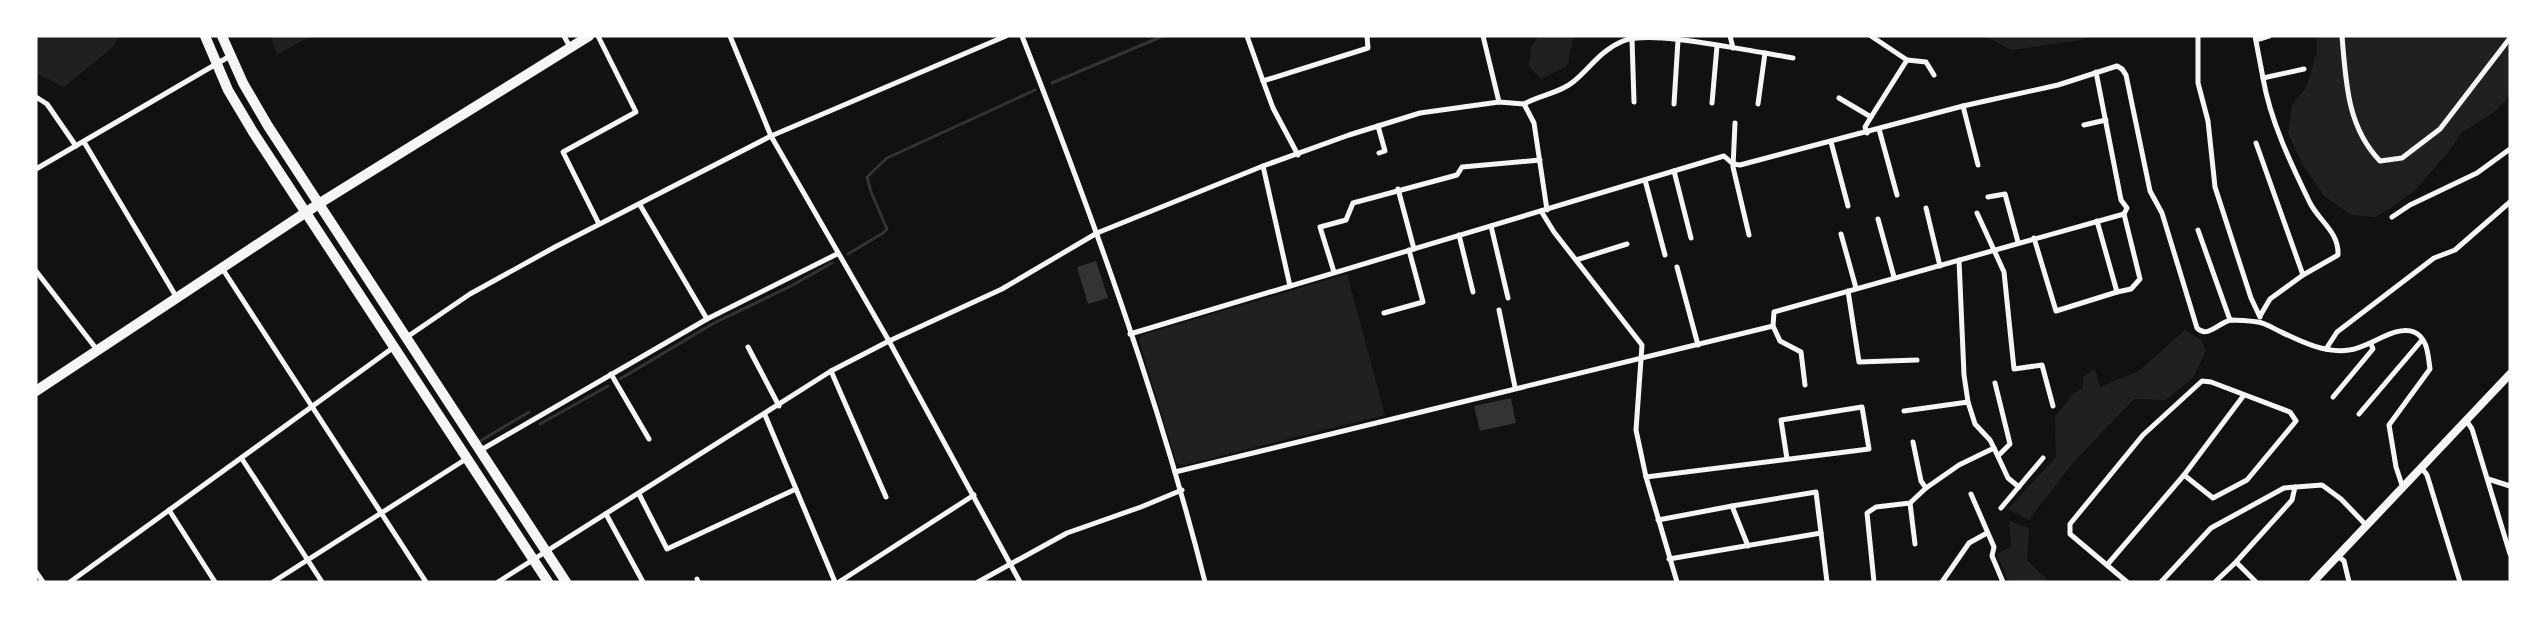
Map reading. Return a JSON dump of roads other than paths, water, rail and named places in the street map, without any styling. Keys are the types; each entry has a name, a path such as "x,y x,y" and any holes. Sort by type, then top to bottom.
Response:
{"main road":[{"path":"205,36 228,90 253,132 548,582"},
{"path":"222,36 230,56 268,126 566,582"},
{"path":"36,391 320,203 589,36"}],"street":[{"path":"564,36 570,48"},
{"path":"598,36 636,112 563,152 599,224"},
{"path":"730,36 771,136 837,254 889,341 1020,582"},
{"path":"407,337 470,294 599,224 640,205 771,136 1006,36"},
{"path":"1022,36 1097,234 1182,490 1204,582"},
{"path":"1247,36 1273,108 1298,154"},
{"path":"1263,81 1368,48 1367,36"},
{"path":"1483,36 1499,102"},
{"path":"1730,36 1733,48"},
{"path":"1871,36 1906,60 1926,62 1934,75"},
{"path":"2198,36 2198,83 2208,121 2215,187 2251,298 2260,319"},
{"path":"2260,319 2270,299 2303,275 2338,255 2338,243 2311,205 2267,102 2256,38 2269,36"},
{"path":"2342,36 2346,74 2356,128 2368,148 2380,161 2402,158 2440,129 2510,38"},
{"path":"1632,39 1634,102"},
{"path":"498,582 832,371 889,341 1002,289 1097,234 1263,166 1420,113 1499,102 1524,104 1544,94 1561,90 1573,82 1606,50 1632,39 1678,40 1792,58"},
{"path":"1674,104 1678,40"},
{"path":"1712,104 1718,46"},
{"path":"1758,104 1764,53"},
{"path":"36,169 230,56"},
{"path":"1867,133 1865,127 1906,60"},
{"path":"1130,334 1724,156 1733,164 1740,165 1867,133 1963,106 2058,85 2117,66 2126,75 2150,192 2162,213 2197,328 2201,332 2206,332 2230,320 2260,319 2299,340 2326,349 2349,350 2371,344 2399,330 2414,332 2422,340 2427,348 2430,369 2389,425 2396,467 2402,486"},
{"path":"2263,78 2304,69"},
{"path":"2034,238 2056,311 2131,289 2140,279 2124,214 2127,208 2121,200 2096,72"},
{"path":"36,97 47,104 76,146"},
{"path":"1839,98 1871,117"},
{"path":"1524,104 1534,123 1547,210"},
{"path":"1963,106 1978,165"},
{"path":"2084,125 2106,120"},
{"path":"1735,123 1733,164 1749,235"},
{"path":"1378,126 1385,151 1379,153"},
{"path":"1879,129 1898,195"},
{"path":"84,142 177,298"},
{"path":"1831,142 1848,206"},
{"path":"2256,143 2303,275"},
{"path":"2392,217 2410,205 2476,173 2510,149"},
{"path":"1334,272 1320,227 1346,220 1353,203 1398,189 1457,175 1462,167 1540,160"},
{"path":"1263,166 1290,286"},
{"path":"1674,171 1691,238"},
{"path":"1645,180 1665,255"},
{"path":"1384,312 1423,302 1398,189"},
{"path":"1988,197 2005,194 2018,242"},
{"path":"2326,349 2337,332 2434,258 2456,250 2510,202"},
{"path":"640,205 707,319"},
{"path":"1926,208 1940,266"},
{"path":"1541,211 1576,260 1642,345 1636,430 1646,477 1677,582"},
{"path":"1976,213 1995,248 2004,272 2014,368 2042,365 2053,406"},
{"path":"1805,385 1801,352 1780,341 1773,326 1774,312 1894,277 1940,266 1995,248 2124,214"},
{"path":"1878,219 1894,277"},
{"path":"2097,221 2117,292"},
{"path":"1490,226 1508,298"},
{"path":"2198,230 2230,320"},
{"path":"1841,234 1856,288"},
{"path":"1459,235 1473,292"},
{"path":"1576,260 1627,244"},
{"path":"481,450 707,319 837,254"},
{"path":"1959,260 1964,375 1968,402 1975,424 1990,440 2008,478 2019,487"},
{"path":"1677,266 1698,345"},
{"path":"222,268 426,582"},
{"path":"36,271 98,351"},
{"path":"1848,291 1859,362 1917,360"},
{"path":"1498,310 1515,388"},
{"path":"1175,472 1640,356 1698,345 1773,326"},
{"path":"2359,414 2422,340"},
{"path":"2333,398 2373,349 2371,344"},
{"path":"70,582 394,347"},
{"path":"748,347 779,406"},
{"path":"832,371 886,498"},
{"path":"611,374 650,439"},
{"path":"2313,582 2510,374"},
{"path":"2127,582 2070,534 2070,524 2143,435 2202,381 2290,412 2296,422 2247,480 2213,498 2184,475"},
{"path":"1995,383 2010,444 1998,456"},
{"path":"2107,565 2184,475 2244,395"},
{"path":"1904,411 1968,402"},
{"path":"1646,477 1869,449 1862,407 1781,420 1787,459"},
{"path":"765,415 835,582"},
{"path":"2466,420 2472,429 2510,554"},
{"path":"1913,442 1921,481 1926,488"},
{"path":"1874,582 1867,512 1876,508 1910,503 1926,488 1959,465 1994,448"},
{"path":"2001,508 2043,458"},
{"path":"242,459 322,582"},
{"path":"274,582 466,459"},
{"path":"2421,467 2427,476 2460,582"},
{"path":"2488,478 2510,486"},
{"path":"2161,582 2211,528 2284,488 2322,485 2341,499 2366,524"},
{"path":"2215,582 2236,562 2292,500 2295,487"},
{"path":"639,494 667,549 796,488"},
{"path":"978,582 1067,532 1140,507 1182,490"},
{"path":"1658,520 1816,492 1827,582"},
{"path":"1971,494 1994,547 1992,556 2003,582"},
{"path":"839,582 974,495"},
{"path":"1910,503 1915,544"},
{"path":"1732,506 1748,546"},
{"path":"169,510 215,582"},
{"path":"606,514 643,582"},
{"path":"1669,559 1821,533"},
{"path":"1942,582 1969,543 1988,533"},
{"path":"2338,556 2344,561 2349,582"},
{"path":"2236,562 2256,582"},
{"path":"36,572 43,582"}],"waterway":[{"path":"1052,83 1163,36"},
{"path":"848,254 887,229 871,192 867,177 887,158 1035,90"},
{"path":"620,379 714,323 791,286 832,263"},
{"path":"540,424 608,386"},
{"path":"477,443 529,412"}]}
